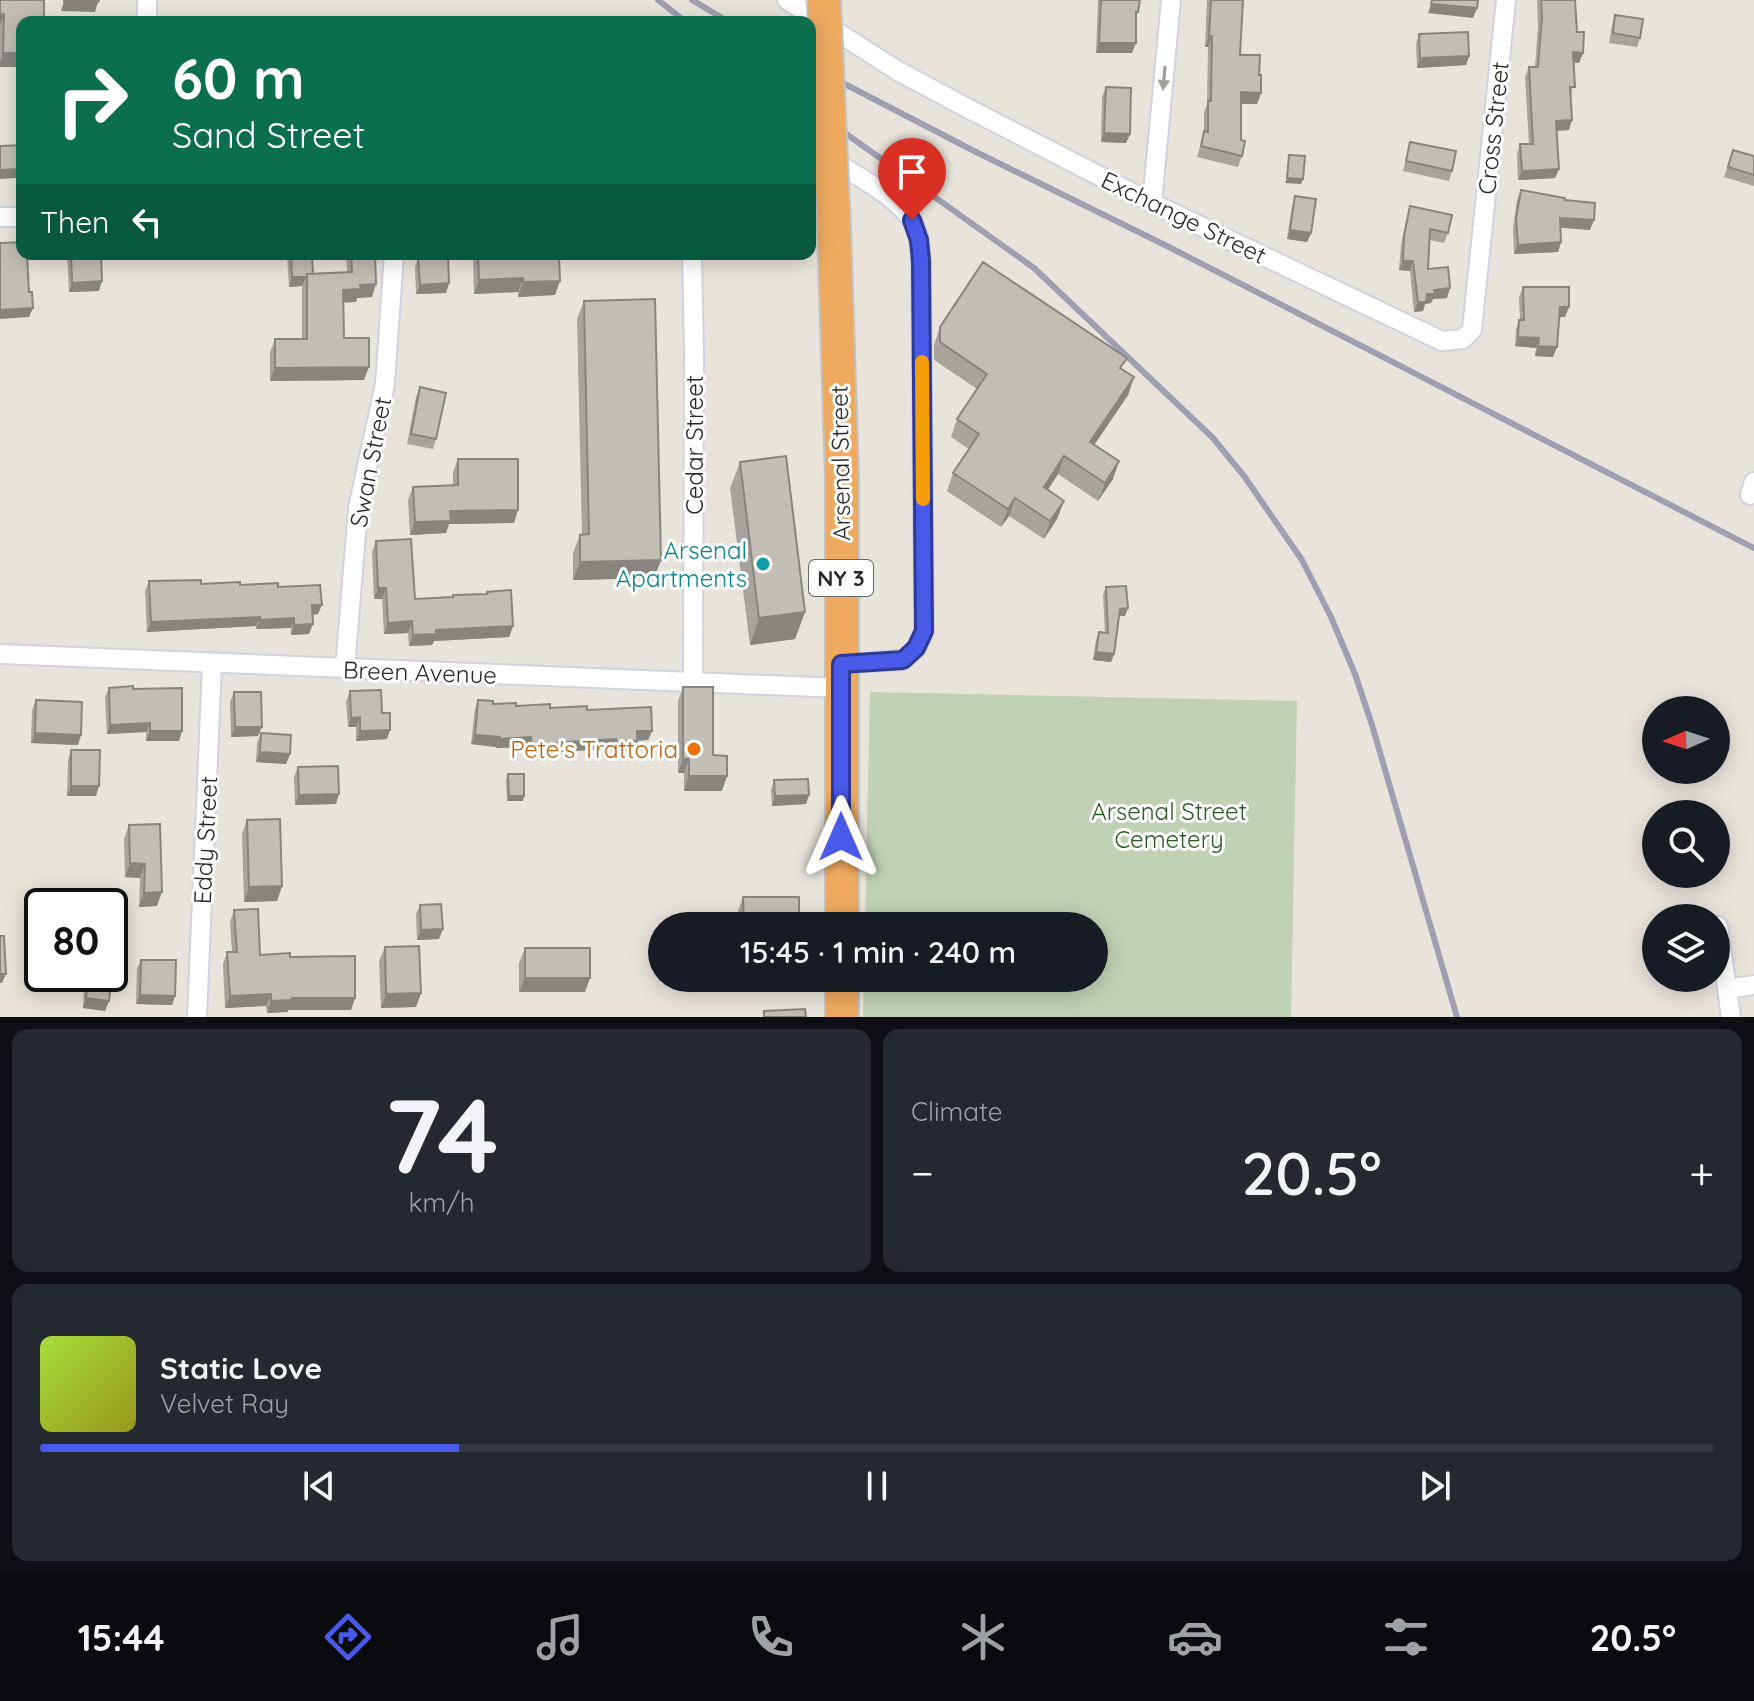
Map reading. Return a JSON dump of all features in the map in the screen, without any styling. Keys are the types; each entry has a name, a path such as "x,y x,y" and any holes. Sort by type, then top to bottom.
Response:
{"highway":[{"name":"Arsenal Street","path":"824,0 842,477 842,912"},
{"path":"842,992 842,1017"}],"street":[{"name":"Exchange Street","path":"787,0 812,16"},
{"path":"1152,203 1171,0"},
{"name":"Cross Street","path":"1480,256 1506,0"},
{"name":"Exchange Street","path":"816,19 898,71 971,110 1152,203 1442,341 1463,339 1472,330 1480,256"},
{"name":"Breen Avenue","path":"0,654 693,683 841,676 903,660 916,648 924,631 919,240 912,220 894,200 816,151"},
{"name":"Swan Street","path":"345,669 358,508 385,384 394,260"},
{"name":"Cedar Street","path":"692,260 693,683"},
{"name":"Eddy Street","path":"197,1017 212,664"},
{"path":"1730,989 1754,985"},
{"path":"1727,992 1731,1017"}],"green space":[{"name":"Arsenal Street Cemetery","path":"870,692 1297,701 1291,1017 863,1017 864,992 1108,992 1108,912 865,912"}],"building":[{"path":"0,0 44,0 44,16 16,16 16,53 3,53 4,14 0,14"},
{"path":"64,0 99,0 98,2"},
{"path":"1101,0 1140,0 1136,12 1136,43 1099,43"},
{"path":"1211,0 1243,0 1240,55 1260,55 1261,93 1241,92 1241,140 1245,141 1242,156 1201,146 1204,131 1208,132 1208,101 1211,101"},
{"path":"1432,0 1478,0 1477,8 1431,4"},
{"path":"1541,0 1575,0 1577,32 1584,32 1583,53 1573,52 1575,87 1570,87 1572,120 1556,121 1559,169 1522,171 1520,144 1533,144 1529,67 1538,67"},
{"path":"1615,15 1643,19 1640,38 1613,33"},
{"path":"1468,32 1469,56 1420,58 1419,34"},
{"path":"1106,87 1131,88 1130,134 1104,133"},
{"path":"1410,142 1456,151 1452,171 1406,161"},
{"path":"16,145 16,169 0,170 0,146"},
{"path":"1733,150 1754,156 1754,175 1728,167"},
{"path":"1289,155 1305,156 1303,179 1287,178"},
{"path":"1521,190 1595,203 1594,220 1560,218 1561,242 1518,245 1516,218"},
{"path":"1295,196 1316,199 1311,233 1290,230"},
{"path":"1410,206 1452,215 1448,233 1430,229 1428,269 1448,267 1450,288 1427,294 1426,302 1418,302 1413,261 1403,261"},
{"path":"16,242 16,260 27,260 33,308 0,310 0,243"},
{"path":"71,260 101,260 102,281 72,283"},
{"path":"291,260 312,260 313,274 292,277"},
{"path":"351,260 375,260 376,284 343,290 344,338 369,338 369,367 275,368 275,339 307,339 307,274 352,272"},
{"path":"418,260 448,260 449,283 420,285"},
{"path":"478,260 559,260 560,281 523,282 523,278 479,280"},
{"path":"983,262 1127,358 1120,368 1134,377 1090,442 1119,461 1105,483 1064,456 1044,487 1064,501 1050,521 1015,498 1008,509 953,473 979,434 957,419 987,374 940,342 940,327"},
{"path":"1523,287 1569,287 1569,307 1560,307 1557,347 1538,346 1539,338 1518,337 1519,320 1524,320"},
{"path":"655,299 661,560 580,562 580,535 589,534 584,301"},
{"path":"420,387 446,393 436,439 411,434"},
{"name":"Arsenal Apartments","path":"786,456 805,612 759,618 740,462"},
{"path":"458,459 518,459 518,510 450,511 451,521 415,522 413,487 458,485"},
{"path":"411,539 415,599 511,590 513,626 436,630 436,634 413,635 412,621 388,623 386,588 378,588 376,541"},
{"path":"201,580 201,584 320,585 322,605 312,605 313,624 294,625 294,618 260,620 260,617 151,622 149,581"},
{"path":"1126,586 1128,608 1120,609 1114,654 1096,652 1099,632 1108,633 1106,587"},
{"path":"133,686 133,689 182,688 182,731 150,731 150,723 110,725 109,688"},
{"path":"683,687 713,687 713,755 727,756 727,776 689,776 689,759 683,759"},
{"path":"381,690 382,713 390,713 390,730 360,731 360,717 351,718 350,691"},
{"path":"234,692 261,692 262,727 235,727"},
{"path":"36,700 82,702 81,735 35,733"},
{"path":"478,700 493,701 493,704 516,703 516,706 550,704 550,708 587,706 587,710 651,707 652,731 637,731 637,741 617,742 616,739 552,743 553,747 532,748 531,737 500,739 475,735"},
{"path":"261,733 291,735 290,754 260,752"},
{"path":"71,750 100,750 99,786 71,786"},
{"path":"338,766 339,794 299,795 298,767"},
{"path":"508,774 524,774 524,796 509,796"},
{"path":"808,779 809,795 775,796 774,780"},
{"path":"280,819 282,886 249,887 247,820"},
{"path":"160,824 162,892 144,893 145,864 130,863 129,825"},
{"path":"743,897 799,897 799,912 744,912"},
{"path":"441,904 443,929 421,930 420,905"},
{"path":"258,909 260,955 355,956 355,998 271,1001 271,994 230,996 227,952 237,952 234,910"},
{"path":"0,936 4,936 6,974 0,974"},
{"path":"419,946 421,993 386,994 385,947"},
{"path":"525,948 590,948 590,978 525,978"},
{"path":"141,960 176,960 175,996 140,995"},
{"path":"87,992 110,992 109,1001 86,998"},
{"path":"805,1009 806,1017 764,1017 764,1011"}],"railway":[{"path":"658,0 678,16"},
{"path":"692,0 719,16"},
{"path":"816,69 1754,548"},
{"path":"816,112 1034,268 1213,438 1244,476 1302,560 1355,674 1457,1017"}],"slow traffic":[{"path":"922,362 923,499"}],"place":[{"name":"Arsenal Apartments","path":"763,564"},
{"name":"Pete's Trattoria","path":"694,749"}],"route":[{"path":"841,837 841,664 903,660 916,648 924,631 921,261 919,240 912,220"}]}
